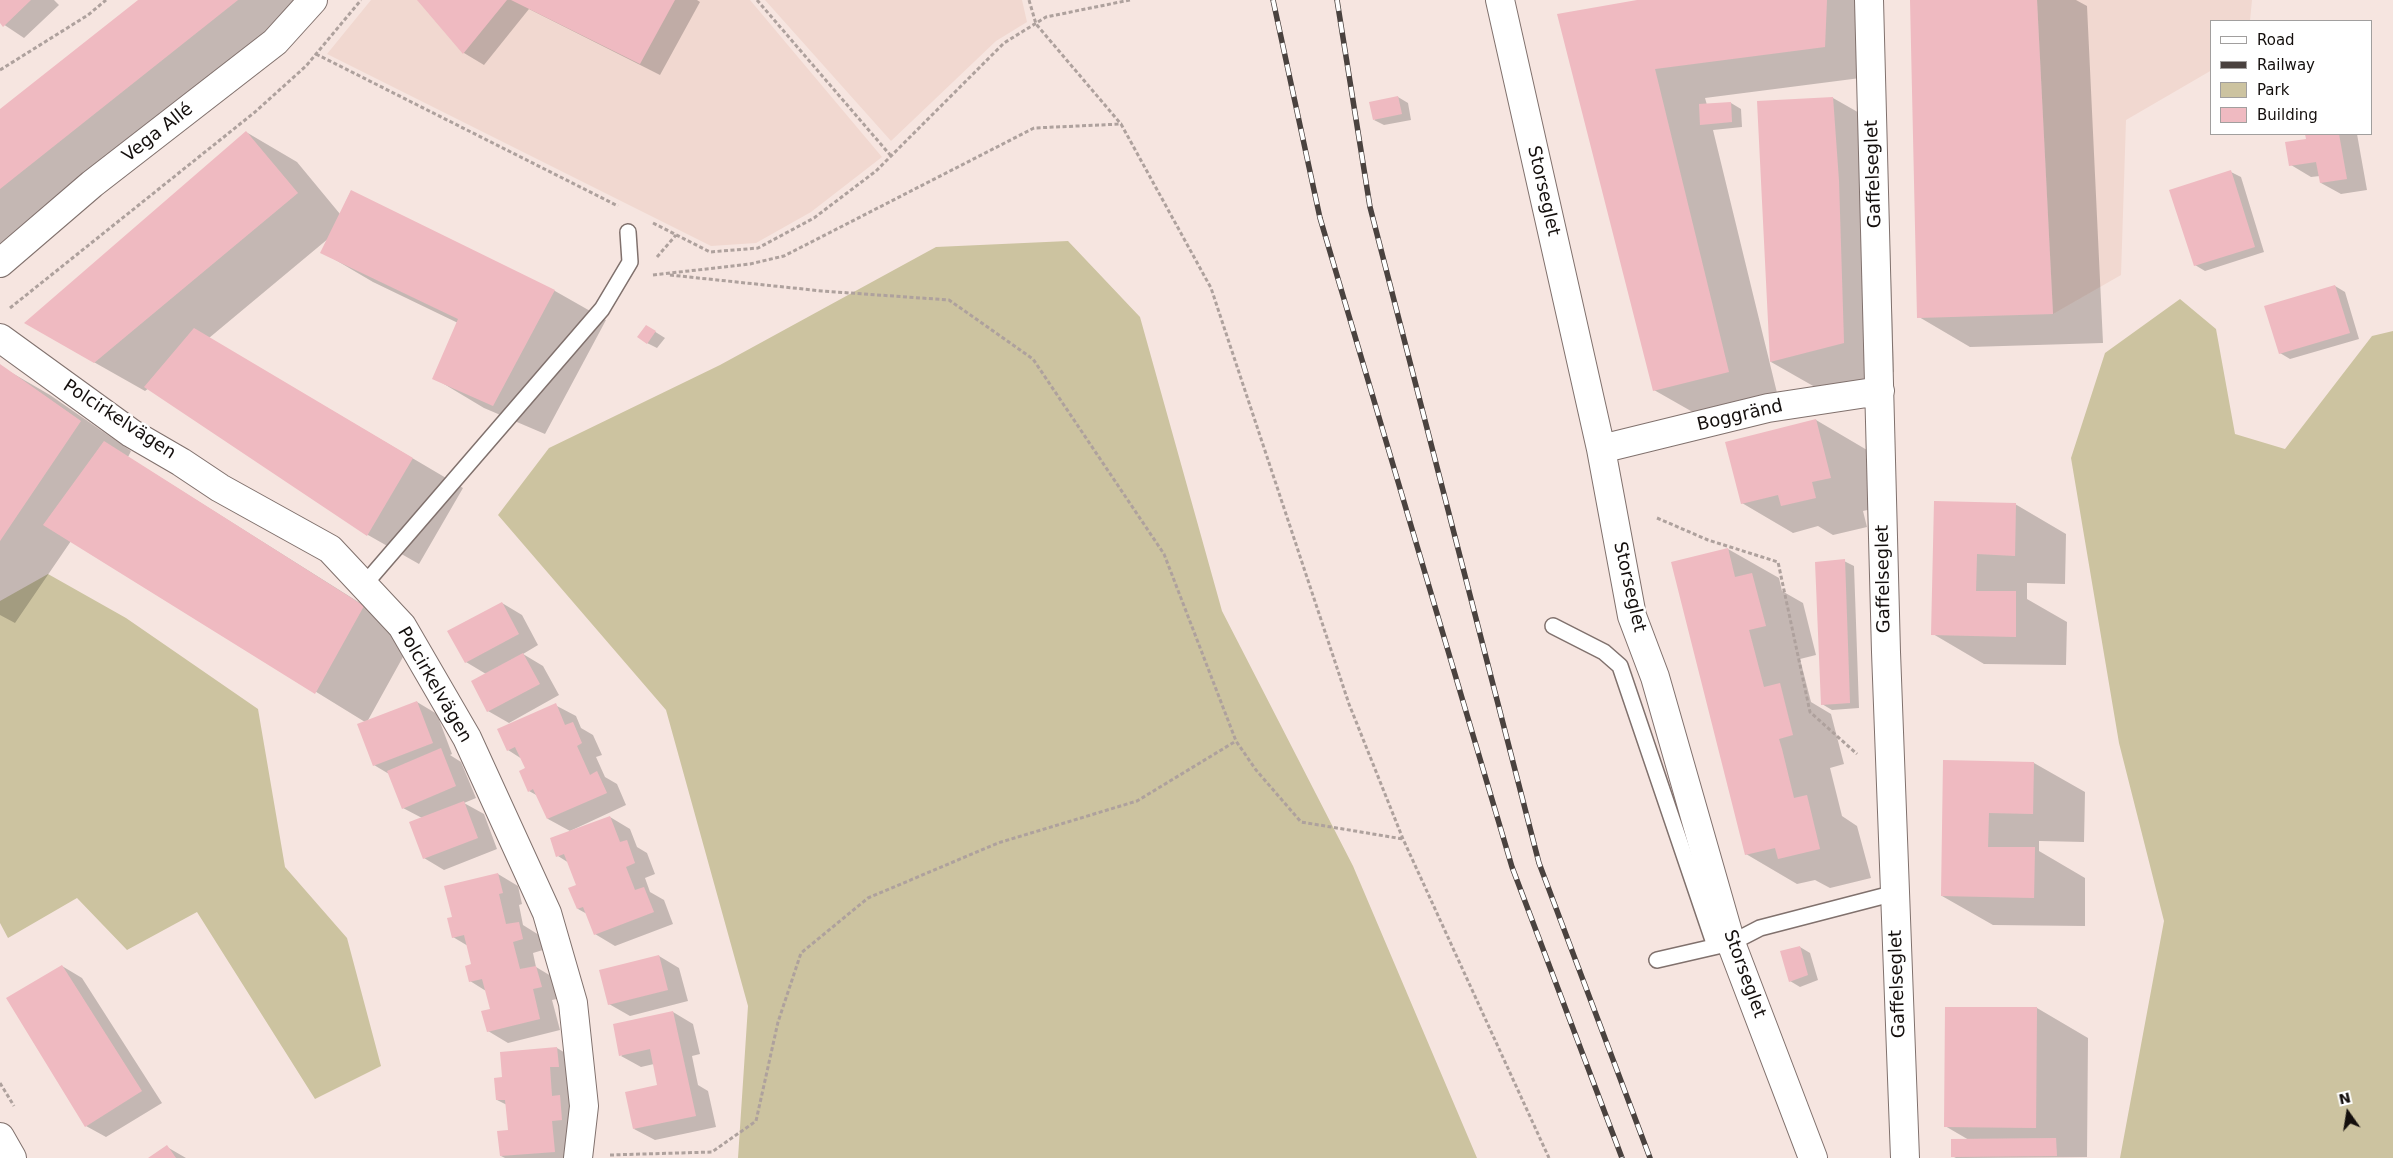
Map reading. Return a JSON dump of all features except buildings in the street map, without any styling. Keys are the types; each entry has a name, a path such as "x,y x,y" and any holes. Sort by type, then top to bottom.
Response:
{"street":[{"name":"Vega Allé","path":"0,263 92,184 275,42 313,0"},
{"name":"Storseglet","path":"1500,0 1601,450 1632,616 1656,677 1723,944 1813,1158"},
{"name":"Gaffelseglet","path":"1869,0 1886,652 1904,1158"},
{"name":"Polcirkelvägen","path":"0,338 131,433 182,462 220,488 330,549 402,626 467,738 546,913 573,1003 584,1106 578,1157"},
{"name":"Boggränd","path":"1601,450 1768,408 1880,391"},
{"path":"0,1137 12,1158"}],"lane":[{"path":"363,586 602,309 630,262 628,232"},
{"path":"1553,626 1604,652 1620,666 1723,944"},
{"path":"1657,960 1723,944 1760,928 1895,892"}],"path":[{"path":"0,70 88,16 106,0"},
{"path":"8,310 255,112 306,66 361,0"},
{"path":"757,0 890,156"},
{"path":"1028,0 1036,24 1121,124 1211,288 1349,704 1403,839 1549,1158"},
{"path":"650,222 710,252 758,248 814,218 876,171 1004,43 1046,17 1130,0"},
{"path":"316,54 623,209"},
{"path":"620,281 750,264 784,256 1034,128 1121,124"},
{"path":"662,274 822,291 949,300 1033,359 1164,554 1236,741 1256,770 1301,822 1403,839"},
{"path":"1657,518 1708,540 1778,562 1810,712 1860,756"},
{"path":"578,1157 712,1152 756,1121 778,1022 801,953 868,898 998,843 1137,801 1236,741"}],"shaded area":[{"path":"371,0 750,0 882,157 811,212 756,243 711,246 327,54"},
{"path":"765,0 1022,0 1027,22 996,41 891,141"},
{"path":"2037,0 2252,0 2250,20 2210,20 2210,71 2126,120 2121,275 2053,314"}],"green space":[{"path":"1068,241 1140,317 1222,611 1353,866 1477,1158 738,1158 748,1006 666,710 498,515 549,448 720,365 936,247"},
{"path":"2180,299 2216,329 2235,434 2285,449 2372,336 2393,331 2393,1158 2120,1158 2164,921 2119,743 2071,458 2105,353"},
{"path":"48,574 126,618 258,709 285,867 347,938 381,1066 315,1099 197,912 127,950 77,898 8,938 0,923 0,601"}],"railway":[{"path":"1273,0 1320,218 1512,867 1622,1158"},
{"path":"1337,0 1370,207 1539,863 1650,1158"}]}
